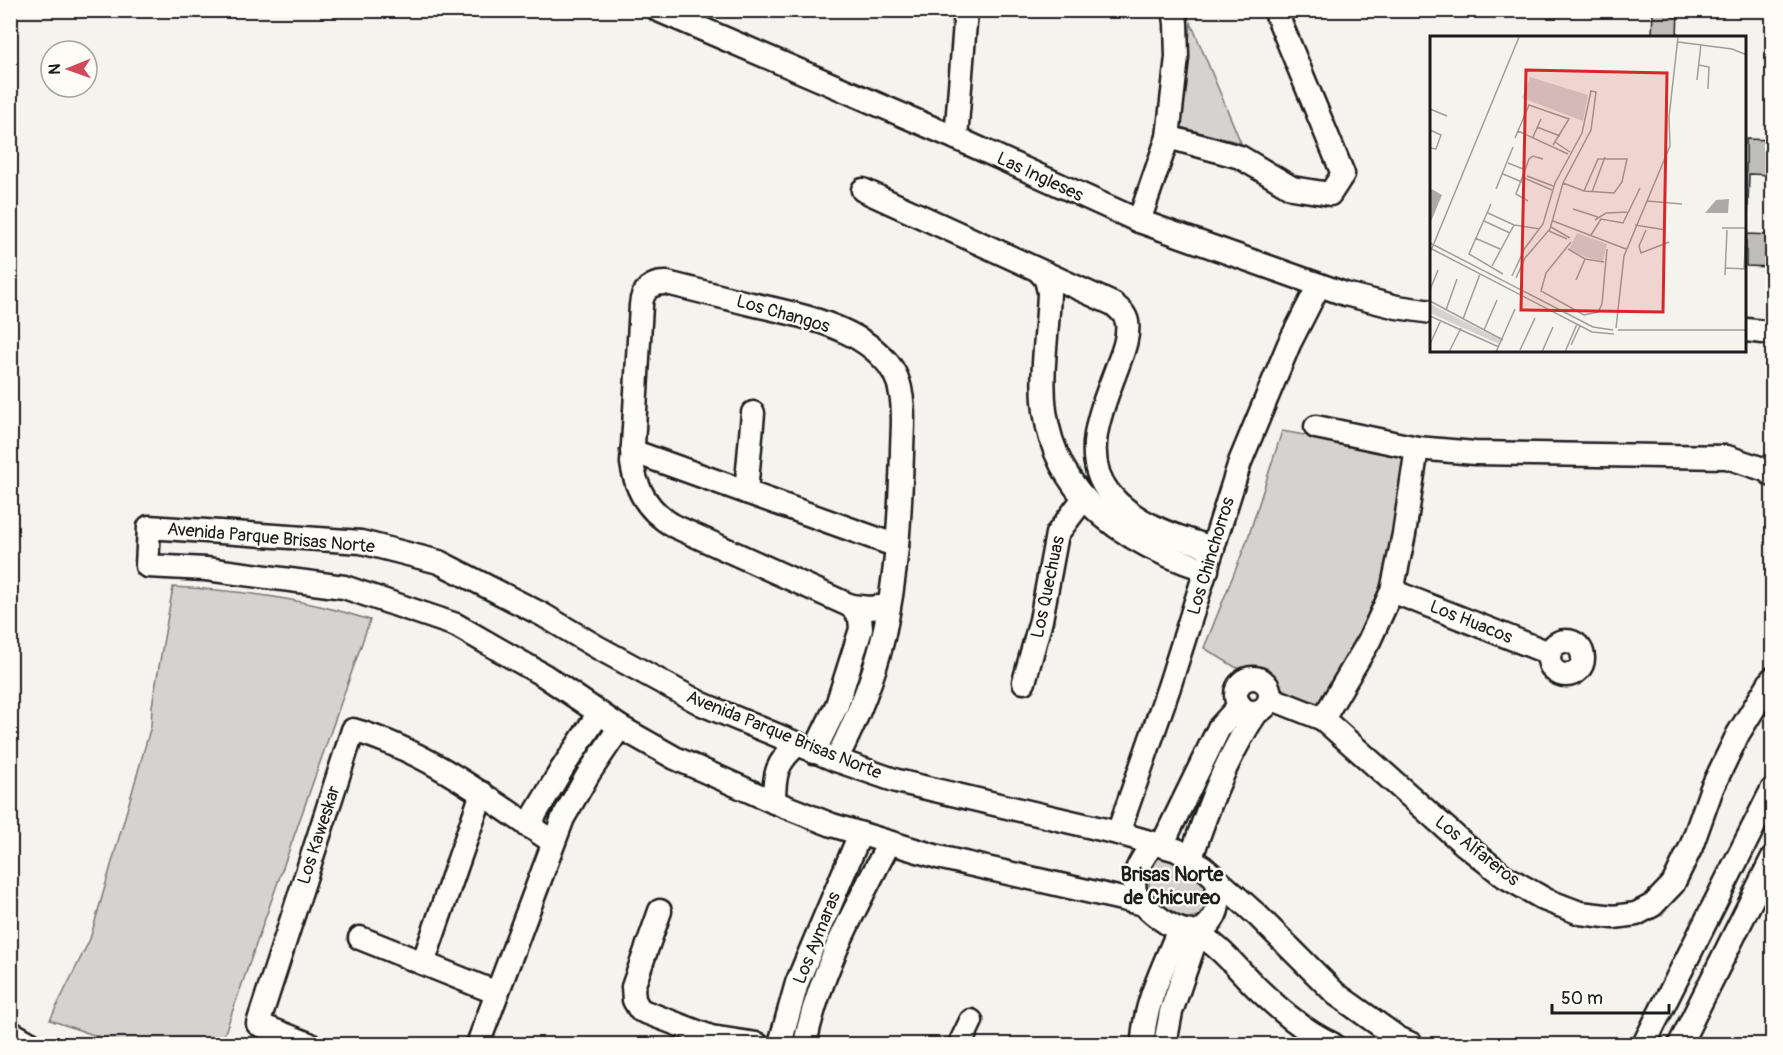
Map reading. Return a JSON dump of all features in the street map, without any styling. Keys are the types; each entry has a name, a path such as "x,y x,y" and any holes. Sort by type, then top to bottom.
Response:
{"street":[{"name":"Las Ingleses","path":"658,10 956,138 1139,221 1319,285 1371,301 1430,312"},
{"path":"956,138 966,10"},
{"path":"1139,221 1168,137 1177,57 1174,10"},
{"path":"1168,137 1240,157 1292,188 1330,194 1343,174 1275,10"},
{"path":"862,190 1113,304 1120,310 1127,324 1123,350 1105,401 1095,439 1096,466 1103,484 1109,494 1130,512 1168,533 1213,548"},
{"path":"1039,271 1048,285 1045,410 1050,438 1066,473 1084,498 1107,521 1127,536 1167,556 1207,570"},
{"name":"Los Changos","path":"836,760 867,691 883,638 889,606 897,546 903,408 898,382 893,371 879,353 855,337 818,321 667,284 661,283 649,288 644,293 641,305 632,451 637,486 648,506 665,520 851,606 869,608 889,606"},
{"name":"Los Chinchorros","path":"1118,832 1169,687 1240,462 1289,344 1319,285"},
{"path":"1048,307 1052,298 1058,293 1066,289 1078,289"},
{"path":"1747,330 1773,333"},
{"path":"746,492 753,413"},
{"path":"1316,427 1417,448 1475,453 1727,458 1766,470 1773,475"},
{"path":"1323,720 1369,641 1392,591 1417,448"},
{"path":"1056,453 1075,454 1095,450"},
{"path":"632,451 897,546"},
{"name":"Los Quechuas","path":"1024,682 1041,620 1057,534 1084,498"},
{"name":"Avenida Parque Brisas Norte","path":"1332,1044 1318,1038 1291,1018 1231,960 1189,931 1155,914 1144,904 938,857 832,825 675,758 620,727 545,676 456,625 344,587 206,569 147,566 149,527 361,542 439,562 543,615 685,695 836,760 897,781 1118,832 1177,850 1191,858 1257,915 1336,994 1398,1038 1412,1044"},
{"name":"Los Huacos","path":"1392,591 1549,653"},
{"path":"774,802 774,785 780,762 786,753 806,748 837,705 861,629 860,617 851,606"},
{"name":"Los Alfareros","path":"1256,705 1323,720 1465,845 1504,876 1546,900 1580,913 1614,917 1636,914 1653,905 1673,884 1691,847 1712,788 1738,734 1773,680"},
{"path":"1144,904 1136,895 1134,883 1136,872 1157,844 1220,728 1256,705"},
{"path":"1191,858 1205,816 1256,705"},
{"path":"528,826 599,713"},
{"path":"478,1044 563,818 620,727"},
{"name":"Los Kaweskar","path":"309,1044 258,1024 353,730 375,736 439,766 553,842"},
{"path":"1644,1044 1773,790"},
{"path":"423,963 482,793"},
{"name":"Los Aymaras","path":"780,1044 797,983 860,834"},
{"name":"Los Aymaras","path":"805,1044 810,1018 831,963 889,843"},
{"path":"1680,1044 1773,859"},
{"path":"1189,931 1208,927 1216,915 1219,899 1217,881"},
{"path":"660,911 633,987 634,1000 640,1010 711,1037 746,1044"},
{"path":"1143,1044 1149,1008 1189,931"},
{"path":"1165,1044 1189,931"},
{"path":"360,938 497,993"},
{"path":"1686,963 1696,961 1705,963 1712,971 1713,977"},
{"path":"960,1044 970,1021"},
{"path":"10,1032 31,1044"}],"shaded area":[{"path":"1191,23 1241,143 1179,127"},
{"path":"1282,431 1405,453 1384,590 1320,712 1268,680 1235,667 1204,648 1247,541"},
{"path":"173,587 297,601 370,620 221,1044 120,1044 50,1020 90,939 151,726 152,706"},
{"path":"1167,856 1203,880 1208,903 1199,916 1181,919 1150,895 1148,871 1155,859"}],"building":[{"path":"1653,10 1678,10 1677,36 1652,36"},
{"path":"1747,139 1772,140 1772,175 1749,174 1747,234"},
{"path":"1747,234 1772,235 1772,267 1747,266"}],"district":[{"name":"Brisas Norte de Chicureo","path":"1172,886"}]}
